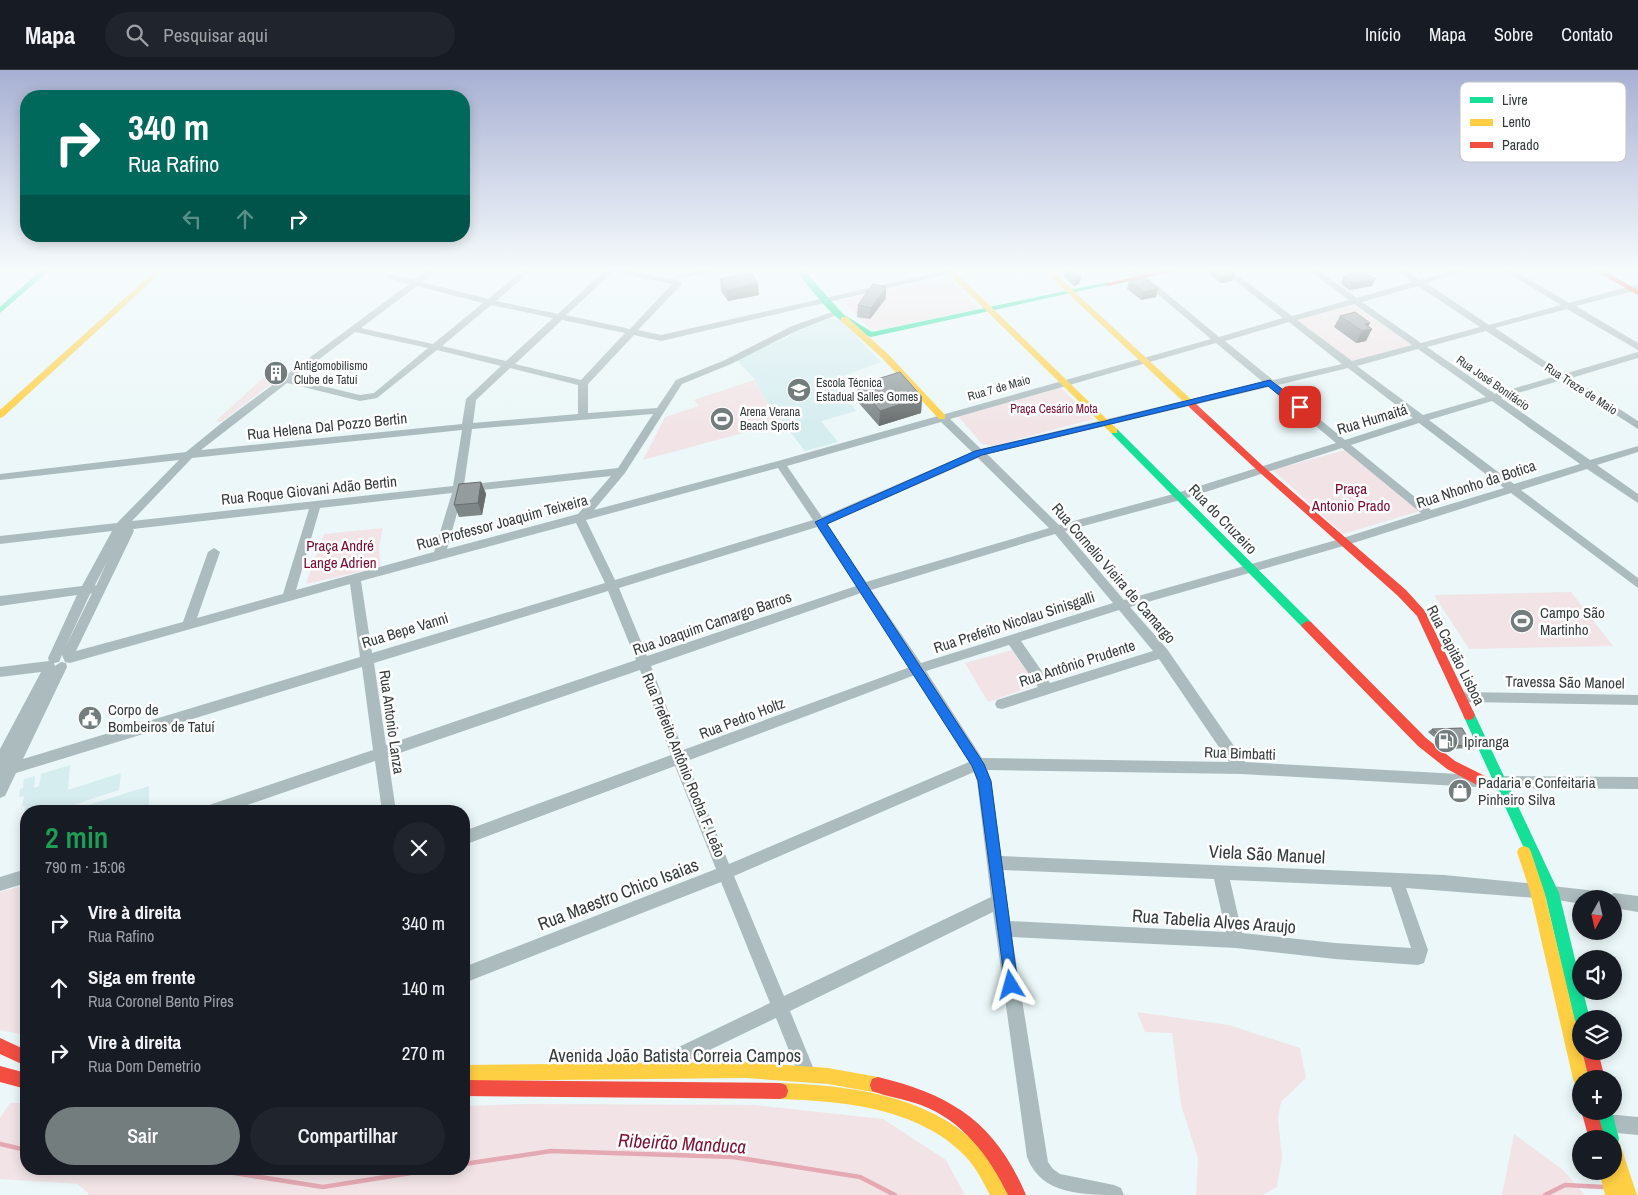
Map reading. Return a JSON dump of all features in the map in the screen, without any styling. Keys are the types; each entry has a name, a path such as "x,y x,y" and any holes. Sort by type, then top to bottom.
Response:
{"street":[{"path":"0,407 92,322"},
{"path":"0,415 104,322"},
{"path":"59,662 86,590 128,523 190,454 363,322"},
{"path":"286,380 368,398 377,395 467,322"},
{"path":"439,556 458,490 471,399 553,322"},
{"path":"580,322 661,338 734,322"},
{"path":"583,416 583,383 642,322"},
{"path":"580,519 621,471 642,441 658,411 679,382 728,362 795,328 814,322"},
{"path":"847,322 885,356 942,417"},
{"path":"849,322 863,333 871,335 935,322"},
{"path":"854,322 871,335 885,356"},
{"name":"Rua do Cruzeiro","path":"1000,322 1180,496 1422,742 1451,764 1482,781"},
{"name":"Rua Capitão Lisboa","path":"1103,322 1261,470 1402,593 1421,614 1462,697 1516,817 1520,836 1545,892 1579,1010"},
{"path":"1197,322 1430,515"},
{"name":"Rua 7 de Maio","path":"942,417 1276,322"},
{"path":"1293,322 1638,584"},
{"name":"Rua José Bonifácio","path":"1382,322 1638,499"},
{"name":"Rua Treze de Maio","path":"1479,322 1638,426"},
{"name":"Rua Bepe Vanni","path":"4,768 820,522 979,453 1349,365 1514,322"},
{"path":"1594,322 1638,347"},
{"path":"353,329 583,383"},
{"name":"Rua Humaitá","path":"1057,529 1180,496 1421,419 1638,355"},
{"name":"Rua Helena Dal Pozzo Bertin","path":"0,477 190,454 583,416 658,411"},
{"name":"Rua Cornelio Vieira de Camargo","path":"942,417 1057,529 1162,653 1240,768"},
{"name":"Rua Professor Joaquim Teixeira","path":"0,672 59,662 355,578 781,464 942,417"},
{"name":"Rua Nhonho da Botica","path":"1120,605 1343,542 1638,449"},
{"path":"781,464 862,588 918,669 978,764 984,781 1003,929 1036,1154 1040,1167 1047,1178 1060,1184 1114,1195"},
{"name":"Rua Roque Giovani Adão Bertin","path":"0,540 128,523 458,490 621,471"},
{"path":"288,597 316,504"},
{"name":"Rua Prefeito Antônio Rocha F. Leão","path":"580,519 612,585 679,759 727,872 806,1072"},
{"path":"0,792 4,768 99,588 128,523"},
{"name":"Rua Joaquim Camargo Barros","path":"229,805 862,588 1057,529"},
{"path":"188,626 214,552"},
{"name":"Rua Antonio Lanza","path":"355,578 388,805"},
{"path":"0,601 99,588"},
{"name":"Rua Prefeito Nicolau Sinisgalli","path":"918,669 1120,605"},
{"path":"1012,639 1048,689"},
{"name":"Rua Antônio Prudente","path":"1002,704 1162,653"},
{"name":"Rua Pedro Holtz","path":"470,836 918,669"},
{"name":"Travessa São Manoel","path":"1462,697 1638,700"},
{"name":"Rua Bimbatti","path":"978,764 1240,768 1500,782 1638,782"},
{"name":"Rua Maestro Chico Isaias","path":"470,973 727,872 978,764"},
{"name":"Viela São Manuel","path":"995,863 1396,880 1572,896"},
{"path":"1220,872 1236,940"},
{"path":"0,884 20,878"},
{"name":"Rua Tabelia Alves Araujo","path":"1003,929 1236,940 1412,958 1420,955 1396,880"},
{"name":"Rua Capitão Lisboa","path":"1545,892 1579,1070"},
{"path":"648,1070 999,901"},
{"path":"1622,902 1638,904"},
{"path":"0,1046 20,1055"},
{"name":"Avenida João Batista Correia Campos","path":"470,1073 648,1070 806,1072 860,1080 914,1093 953,1111 982,1134 1002,1162 1017,1195"},
{"path":"0,1074 20,1079"},
{"path":"470,1088 800,1091 845,1097 897,1109 940,1127 966,1145 984,1167 999,1195"},
{"path":"1604,1128 1638,1126"},
{"path":"1622,1176 1628,1195"},
{"path":"1610,1180 1614,1195"}],"shaded area":[{"name":"Escola Técnica Estadual Salles Gomes","path":"819,322 841,322 881,362 832,380 856,411 821,421 838,442 805,451 765,399 753,377 736,360 789,336 796,329"},
{"path":"70,765 68,790 121,773 119,790 73,805 22,805 24,796 19,797 24,779 35,776 34,788 39,786 41,774"},
{"path":"149,786 149,805 88,805"}],"green space":[{"path":"862,322 919,322 878,330 868,328"},
{"path":"1295,322 1378,322 1412,345 1349,362"},
{"path":"265,376 279,378 221,422 216,421"},
{"name":"Arena Verana Beach Sports","path":"754,380 765,399 783,422 643,460 665,417 699,406 694,400"},
{"name":"Praça Cesário Mota","path":"1060,387 1093,419 993,446 982,444 958,416"},
{"name":"Praça Antonio Prado","path":"1345,450 1420,511 1343,534 1273,470"},
{"name":"Praça André Lange Adrien","path":"383,528 379,547 381,567 306,584 324,534"},
{"name":"Campo São Martinho","path":"1571,592 1613,646 1469,649 1434,595"},
{"path":"1012,650 1036,685 988,702 965,663"},
{"path":"20,887 20,1034 0,1030 0,892"},
{"path":"1137,1012 1229,1025 1300,1048 1306,1078 1281,1102 1278,1118 1282,1158 1277,1187 1262,1195 1196,1195 1198,1158 1181,1105 1172,1033 1145,1032"},
{"path":"10,1103 20,1103 20,1175 470,1175 470,1106 525,1104 755,1105 883,1119 946,1160 965,1195 90,1195 78,1184 0,1179 0,1118"},
{"path":"1514,1134 1563,1170 1585,1195 1502,1195"}],"building":[{"path":"1348,322 1370,323 1365,324 1372,329 1362,331"},
{"path":"900,372 922,397 880,411 858,385"},
{"path":"481,482 478,503 454,505 459,484"},
{"path":"1462,728 1472,745 1453,746 1432,729"}],"waterway":[{"name":"Ribeirão Manduca","path":"0,1144 20,1149"},
{"name":"Ribeirão Manduca","path":"470,1163 551,1151 733,1157 860,1177 895,1195"},
{"name":"Ribeirão Manduca","path":"247,1175 323,1187 398,1175"},
{"name":"Ribeirão Manduca","path":"1545,1195 1565,1185 1603,1187"}],"traffic: fast":[{"path":"848,322 871,335 934,322"},
{"path":"1114,431 1307,625"},
{"path":"1469,715 1552,893 1580,1010"},
{"path":"1606,1120 1609,1130"}],"traffic: slow":[{"path":"0,415 103,322"},
{"path":"847,322 885,356 942,417"},
{"path":"1002,322 1114,431"},
{"path":"1102,322 1192,405"},
{"path":"1524,852 1537,891 1579,1070"},
{"path":"470,1073 745,1070 828,1076 878,1085"},
{"path":"780,1091 855,1098 908,1112 932,1122 954,1135 971,1150 983,1166 999,1195"},
{"path":"1622,1176 1628,1195"},
{"path":"1610,1180 1614,1195"}],"traffic: jam":[{"path":"1192,405 1261,469 1402,593 1421,614 1469,715"},
{"path":"1307,625 1422,742 1451,765 1482,781"},
{"path":"0,1046 20,1055"},
{"path":"1592,1060 1595,1070"},
{"path":"0,1074 20,1079"},
{"path":"878,1085 926,1099 945,1108 963,1120 992,1151 1017,1195"},
{"path":"470,1088 780,1091"},
{"path":"1592,1120 1594,1130"}],"place":[{"name":"Antigomobilismo Clube de Tatuí","path":"276,373"},
{"name":"Escola Técnica Estadual Salles Gomes","path":"799,390"},
{"name":"Arena Verana Beach Sports","path":"722,419"},
{"name":"Campo São Martinho","path":"1522,621"},
{"name":"Corpo de Bombeiros de Tatuí","path":"90,718"},
{"name":"Ipiranga","path":"1446,741"},
{"name":"Padaria e Confeitaria Pinheiro Silva","path":"1460,791"}],"route":[{"path":"1011,985 984,781 978,764 918,669 862,588 820,522 979,453 1190,402 1270,383 1300,407"}]}
